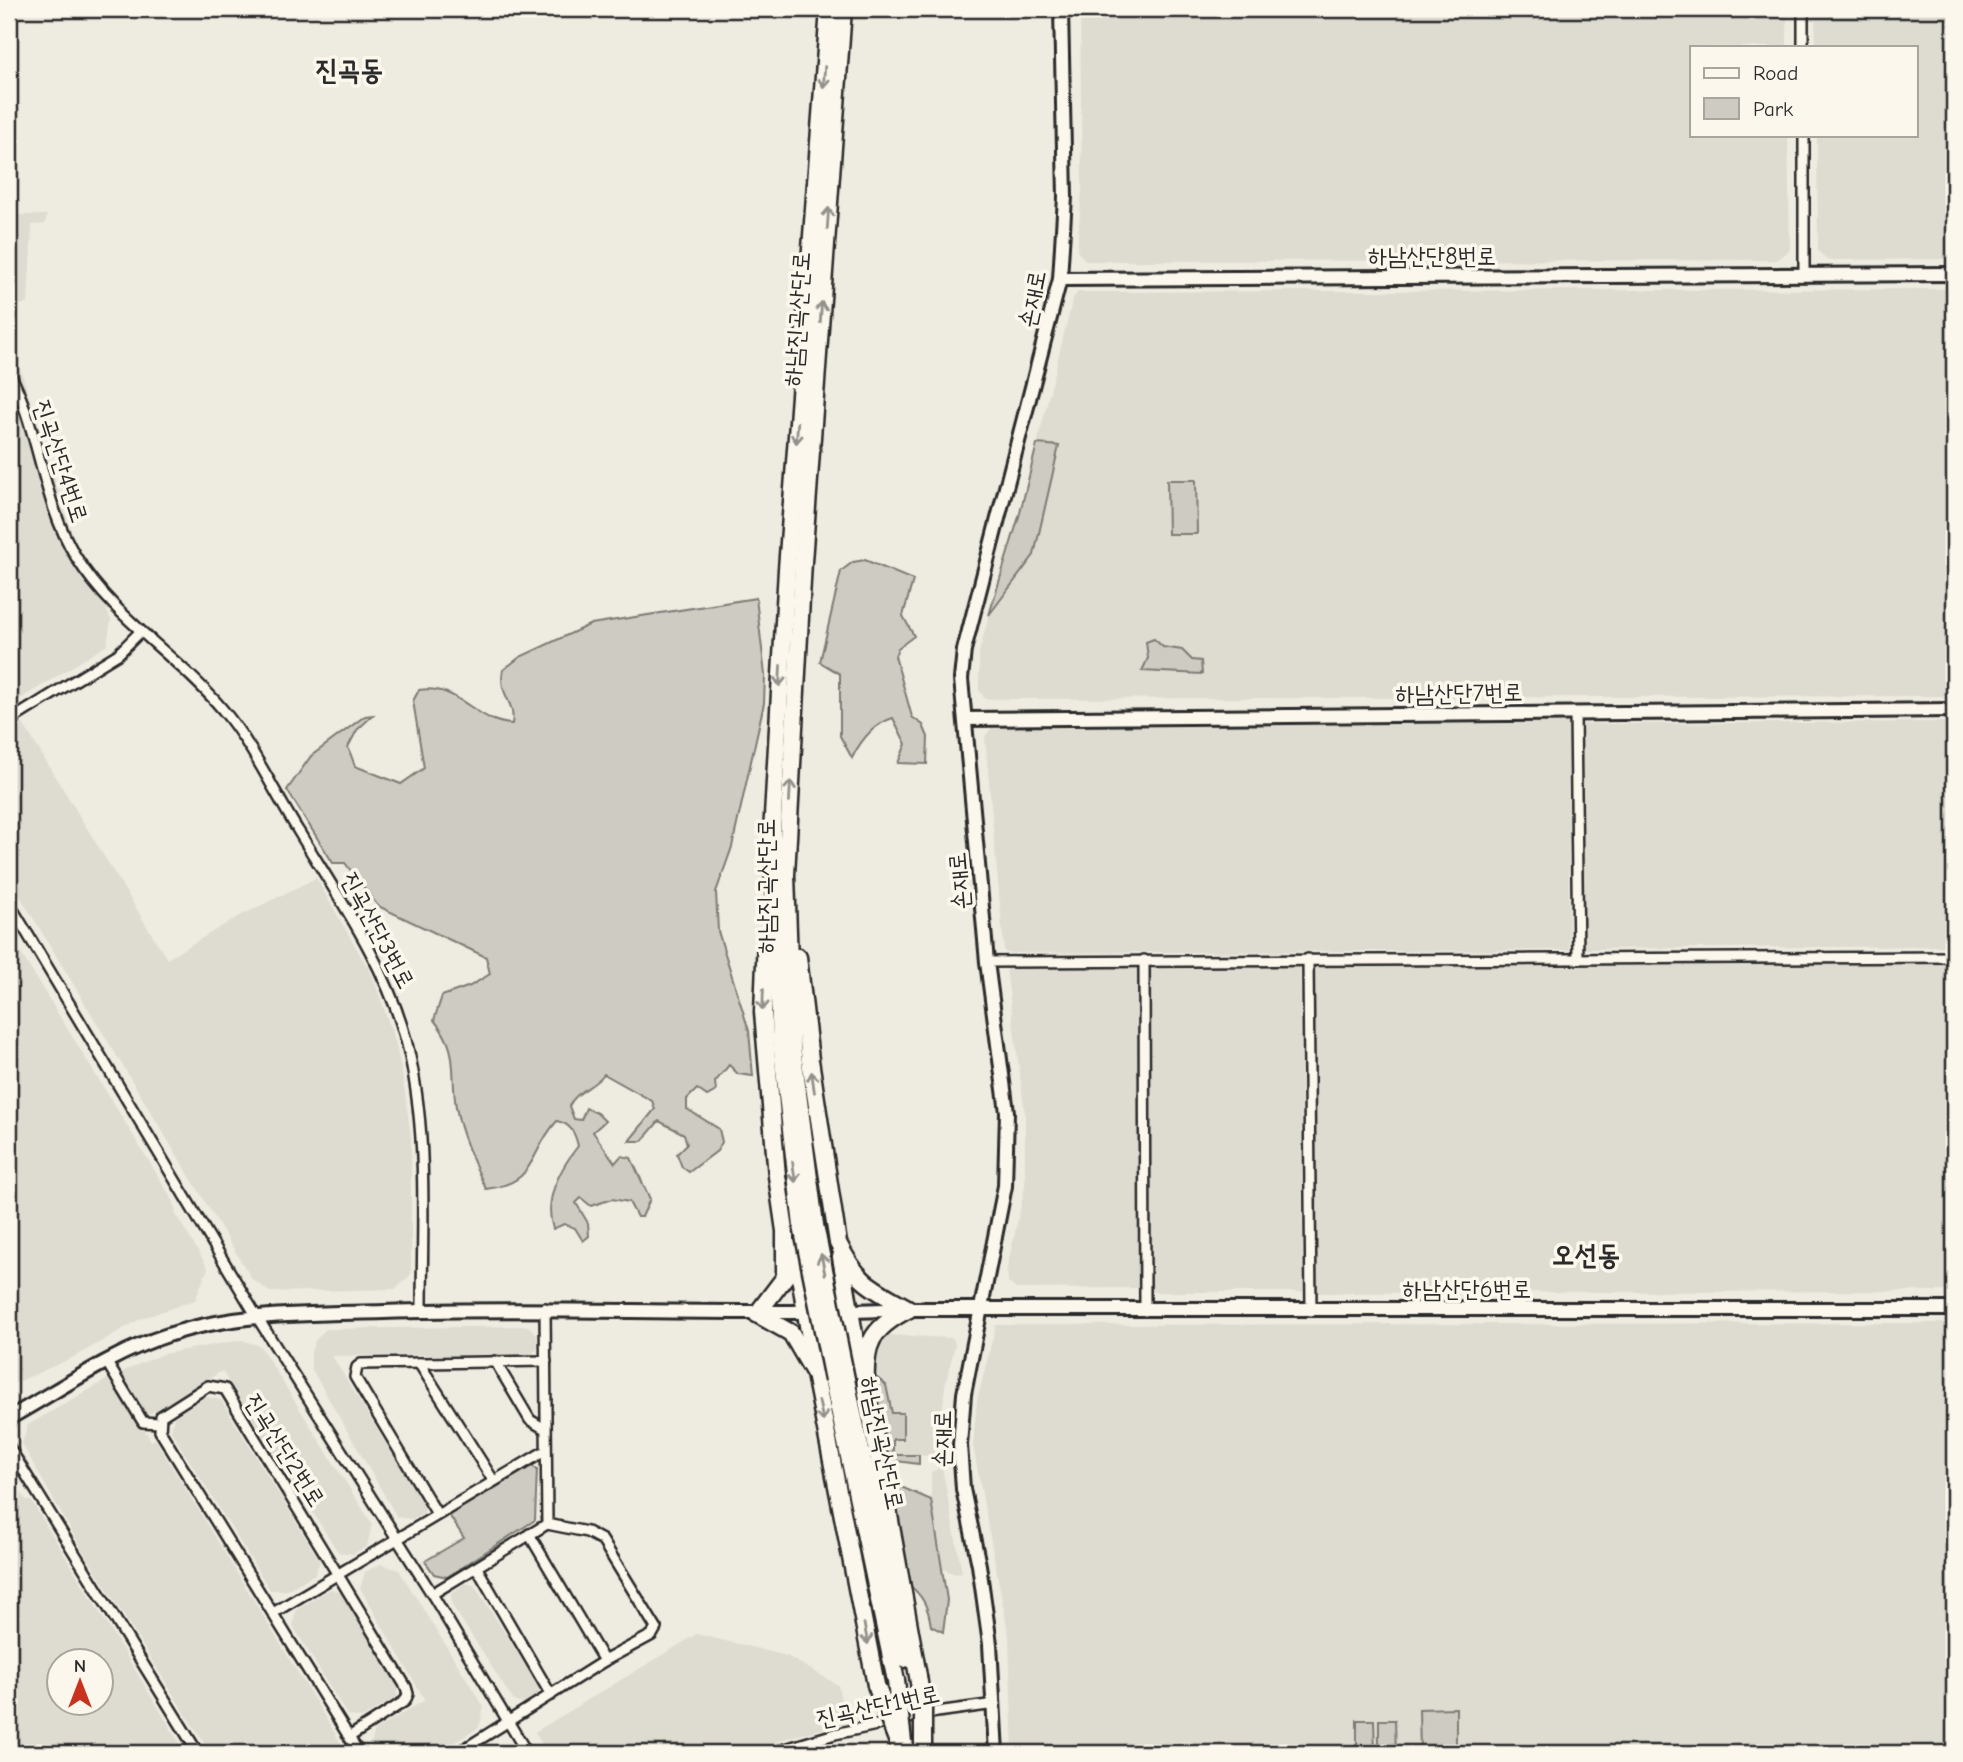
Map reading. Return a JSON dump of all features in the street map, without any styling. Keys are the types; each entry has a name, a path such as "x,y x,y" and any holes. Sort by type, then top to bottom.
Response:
{"highway":[{"path":"815,287 829,9"},
{"name":"하남진곡산단로","path":"780,833 803,562 815,287 843,9"},
{"name":"하남진곡산단로","path":"812,339 784,608 780,1029 808,1225 839,1379 923,1753"},
{"path":"780,833 768,858 763,1012 776,1176 785,1231 801,1282 876,1685 903,1753"},
{"path":"780,833 796,873 798,953 806,1026 858,1365 866,1388"},
{"path":"785,1231 785,1277 757,1314 791,1333 816,1374"},
{"path":"838,1243 849,1266 863,1283 909,1309"},
{"path":"908,1678 866,1388 865,1357 874,1334 886,1321 909,1309"},
{"name":"하남진곡산단로","path":"903,1753 908,1678"}],"street":[{"name":"손재로","path":"996,1753 990,1644 979,1565 963,1489 960,1445 964,1394 1005,1186 1007,1112 987,962 961,679 964,650 1060,279 1065,198 1061,9"},
{"path":"1803,9 1803,46"},
{"path":"1804,136 1804,274"},
{"name":"하남산단8번로","path":"1060,279 1954,274"},
{"name":"진곡산단4번로","path":"9,372 20,393 46,490 66,538 91,580 139,632"},
{"path":"9,721 118,654 139,632"},
{"name":"진곡산단3번로","path":"139,632 187,672 225,713 341,901 375,961 394,1004 413,1071 422,1142 422,1311"},
{"name":"하남산단7번로","path":"965,719 1954,710"},
{"path":"1575,713 1577,959"},
{"path":"9,903 257,1317"},
{"path":"987,962 1954,957"},
{"path":"1308,959 1311,1311"},
{"path":"1144,960 1145,1311"},
{"path":"545,1308 547,1524"},
{"path":"9,1418 106,1361 170,1334 257,1317 545,1308 757,1314 806,1312"},
{"name":"하남산단6번로","path":"806,1312 909,1309 1954,1309"},
{"name":"진곡산단2번로","path":"257,1317 432,1594 508,1724"},
{"path":"106,1361 143,1422 159,1423 160,1431 359,1753"},
{"path":"495,1361 530,1419 545,1429"},
{"path":"436,1514 355,1377 354,1371 361,1364 546,1361"},
{"path":"419,1363 493,1480"},
{"name":"진곡산단2번로","path":"159,1423 161,1416 208,1386 225,1390 339,1573 408,1694 405,1701 349,1737"},
{"path":"9,1447 198,1753"},
{"path":"272,1613 395,1537 545,1451"},
{"path":"432,1594 547,1524 587,1532 602,1540 656,1628 652,1635 604,1661 508,1724 458,1753"},
{"path":"529,1534 604,1661"},
{"path":"477,1568 551,1695"},
{"name":"진곡산단1번로","path":"772,1753 789,1745 835,1734 937,1712 995,1704"},
{"path":"508,1724 527,1753"}],"shaded area":[{"path":"1080,9 1787,9 1787,46 1690,46 1690,136 1788,136 1790,250 1777,260 1086,261 1077,251 1082,190"},
{"path":"1954,9 1954,259 1827,260 1818,251 1817,136 1918,136 1918,46 1816,46 1815,11"},
{"path":"9,215 47,215 45,224 32,225 28,303 15,306 9,312"},
{"path":"1954,289 1954,696 985,699 979,690 979,653 989,615 1034,554 1059,446 1037,444 1073,298 1078,292"},
{"path":"9,359 21,371 70,529 111,620 107,645 9,706"},
{"path":"22,722 167,959 234,919 316,878 373,977 395,1041 402,1073 411,1137 411,1274 396,1289 270,1292 252,1279 9,878 9,730"},
{"path":"1954,722 1954,946 1584,949 1583,724"},
{"path":"1568,723 1569,950 1006,953 1004,950 985,737 992,727"},
{"path":"9,934 174,1202 176,1215 208,1268 195,1300 140,1319 76,1356 9,1386"},
{"path":"1954,963 1954,1291 1315,1293 1314,966"},
{"path":"1148,965 1300,965 1303,1292 1149,1292"},
{"path":"1136,966 1140,972 1138,1288 1016,1289 1008,1282 1007,1269 1025,1187 1025,1114 1006,968"},
{"path":"1954,1323 1954,1753 1013,1753 1009,1637 973,1446 977,1401 996,1325"},
{"path":"528,1326 537,1334 537,1349 532,1354 332,1356 425,1507 424,1514 413,1519 397,1517 311,1368 311,1352 315,1341 326,1329"},
{"path":"883,1335 953,1338 955,1344 945,1386 941,1425 943,1456 893,1455 893,1439 902,1439 902,1413 892,1413 882,1381 876,1377 875,1354"},
{"path":"242,1340 260,1346 372,1524 367,1546 353,1554 338,1552 222,1371 139,1420 151,1441 155,1439 347,1753 210,1753 80,1546 22,1444 28,1425 113,1376 162,1354"},
{"path":"206,1397 221,1400 320,1561 315,1574 287,1590 270,1590 171,1431 174,1417"},
{"path":"942,1467 962,1572 956,1574 943,1569 931,1496 931,1472"},
{"path":"9,1473 25,1499 32,1502 186,1753 9,1753"},
{"path":"381,1564 399,1570 484,1707 479,1727 439,1753 373,1753 370,1747 375,1730 425,1700 360,1588 365,1572"},
{"path":"465,1583 474,1585 540,1687 538,1695 530,1702 519,1703 513,1700 452,1605 451,1594"},
{"path":"330,1589 341,1593 397,1682 397,1697 362,1718 347,1715 293,1626 296,1610"},
{"path":"697,1634 787,1656 838,1685 845,1723 787,1738 753,1753 547,1753 535,1732"}],"green space":[{"path":"1037,444 1059,446 1034,555 989,615 1020,513"},
{"path":"1167,480 1196,480 1197,534 1168,534"},
{"path":"865,560 913,580 903,616 914,636 898,648 895,656 912,717 923,725 928,737 927,764 898,763 906,744 893,718 879,724 868,734 852,758 840,736 840,674 820,662 841,571 853,562"},
{"path":"756,598 765,675 764,703 732,847 716,892 718,931 749,1031 753,1076 738,1074 729,1065 715,1082 716,1091 707,1096 697,1089 687,1099 687,1109 719,1129 722,1142 717,1151 689,1172 682,1167 677,1154 687,1144 684,1134 659,1121 642,1141 629,1141 655,1109 652,1101 604,1074 576,1096 569,1106 574,1119 581,1120 586,1108 605,1121 593,1132 615,1163 621,1156 631,1158 650,1199 642,1217 637,1217 629,1202 612,1199 591,1206 581,1198 576,1203 588,1223 589,1236 583,1241 575,1228 564,1224 553,1229 550,1218 555,1185 578,1146 569,1127 557,1121 524,1173 503,1186 486,1189 465,1138 456,1107 451,1052 434,1020 442,996 470,986 490,974 486,957 378,906 345,863 333,863 287,790 311,756 365,716 373,715 357,730 348,747 355,766 401,784 424,768 413,701 419,690 445,692 488,717 512,724 512,710 503,686 503,670 520,657 591,624"},
{"path":"1154,639 1163,647 1182,650 1192,660 1201,661 1202,674 1142,671 1148,658 1146,642"},
{"path":"876,1377 886,1385 892,1413 903,1413 903,1439 893,1439 893,1455 919,1455 919,1464 897,1461 893,1476 901,1487 931,1500 947,1600 943,1632 931,1626 924,1602 908,1584 887,1478 882,1423 873,1385"},
{"path":"529,1465 537,1469 535,1520 447,1577 434,1574 425,1561 464,1538 449,1515"},
{"path":"1456,1708 1456,1753 1420,1753 1419,1709"},
{"path":"1357,1720 1374,1720 1375,1753 1357,1753"},
{"path":"1379,1720 1395,1720 1396,1753 1379,1753"}],"district":[{"name":"진곡동","path":"349,70"},
{"name":"오선동","path":"1586,1255"}]}
